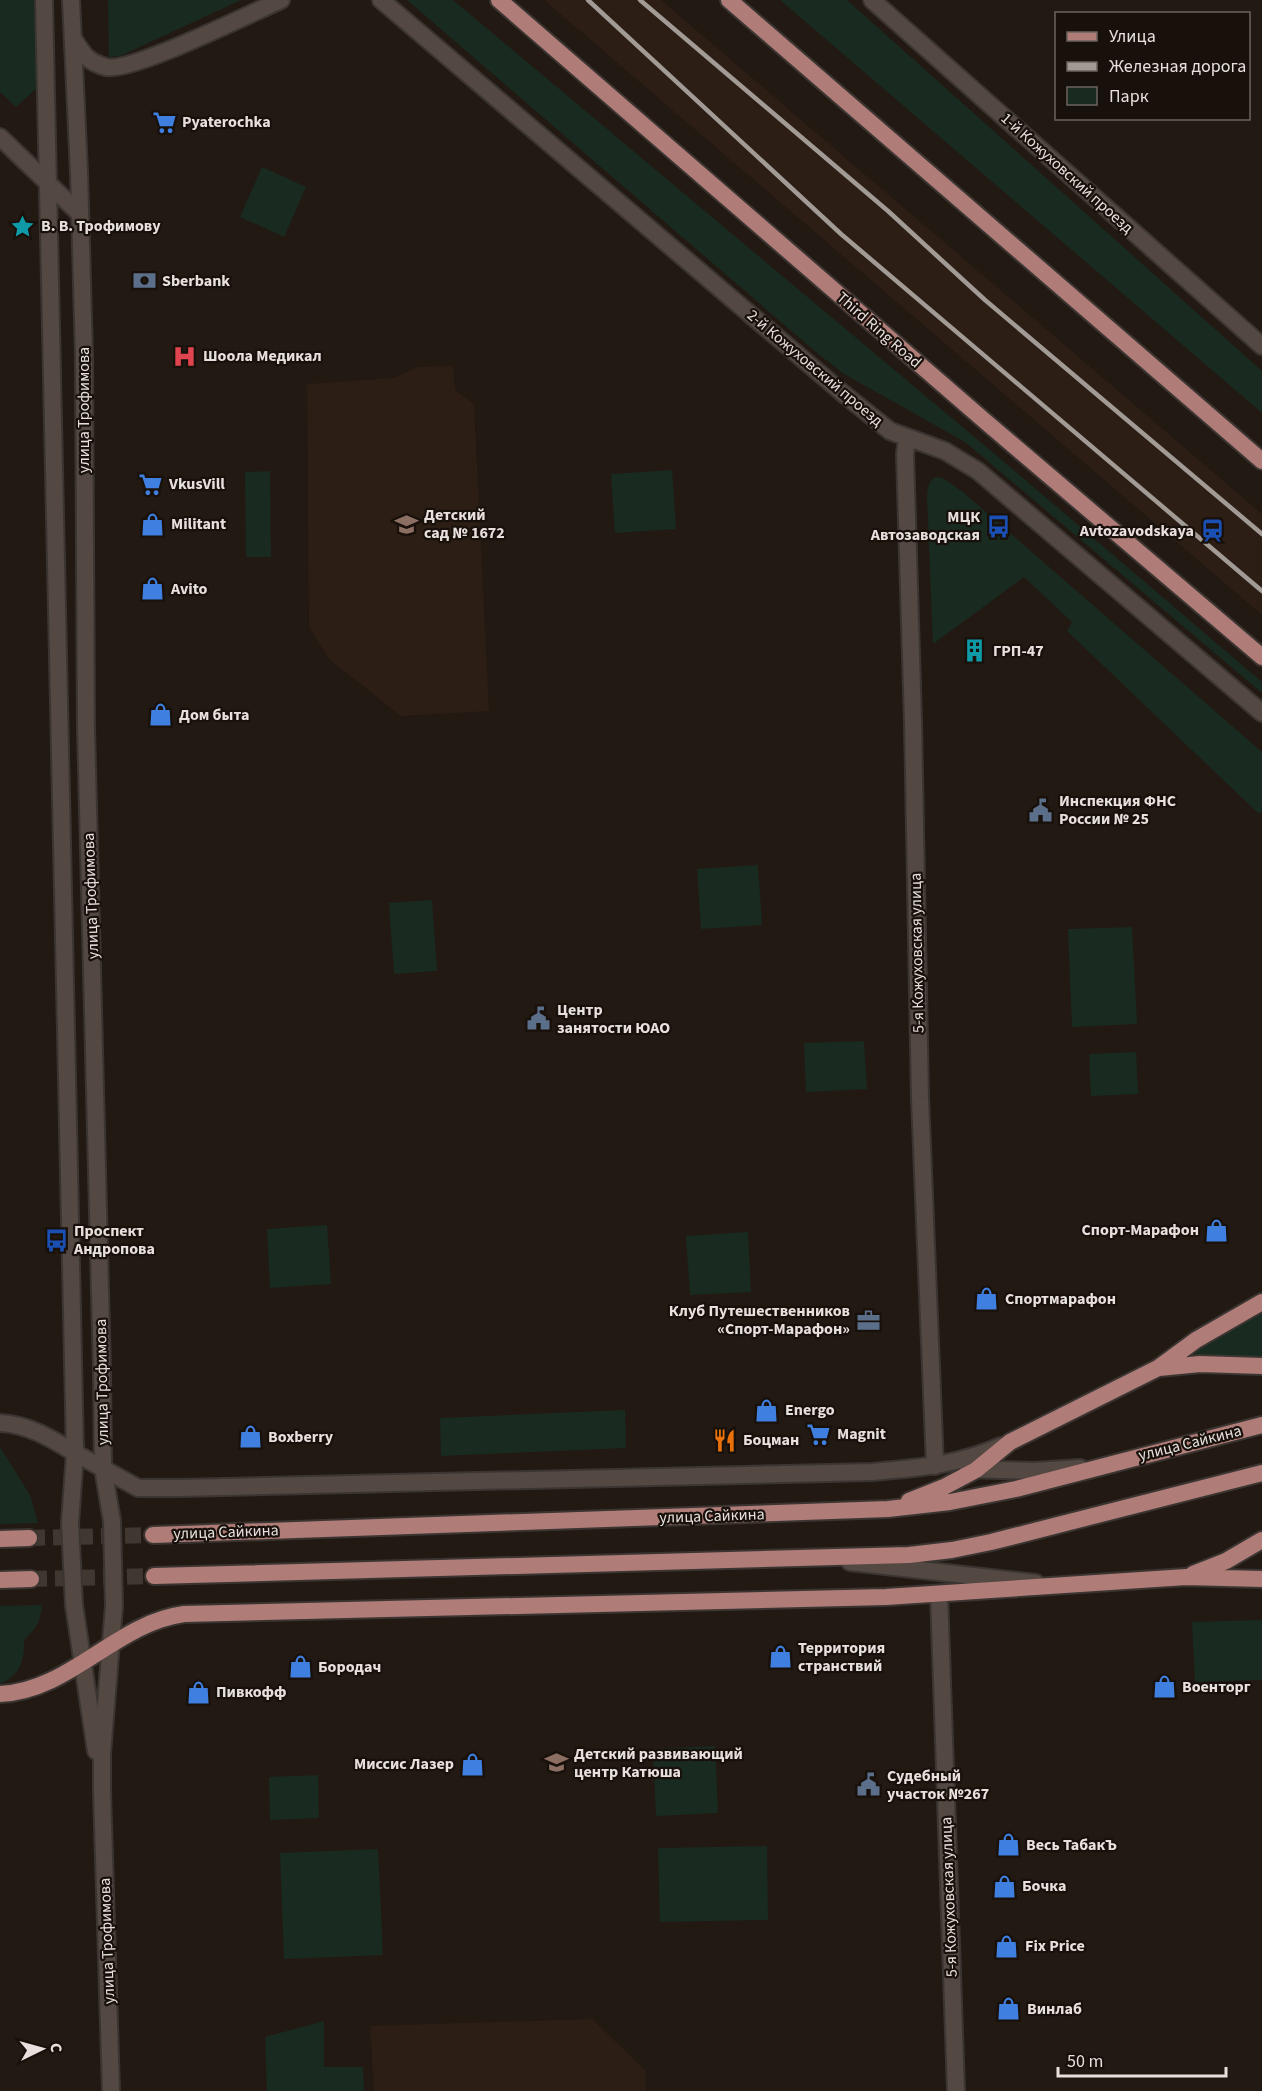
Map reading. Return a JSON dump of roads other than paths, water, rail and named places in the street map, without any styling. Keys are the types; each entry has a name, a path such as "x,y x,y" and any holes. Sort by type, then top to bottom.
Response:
{"main road":[{"name":"Third Ring Road","path":"499,0 986,422 1262,657"},
{"path":"729,0 1262,461"},
{"path":"888,1509 944,1487 976,1470 1010,1442 1158,1368 1196,1340 1262,1302"},
{"path":"1158,1368 1200,1364 1262,1366"},
{"name":"улица Сайкина","path":"153,1535 888,1509 950,1502 1005,1491 1262,1425"},
{"path":"154,1576 909,1555 952,1550 1003,1539 1262,1473"},
{"path":"0,1539 29,1538"},
{"path":"1186,1577 1226,1561 1262,1540"},
{"path":"0,1694 16,1693 55,1678 139,1627 166,1617 184,1614 939,1594 1186,1577 1262,1580"},
{"path":"0,1580 32,1579"}],"street":[{"name":"улица Трофимова","path":"44,0 75,1453 70,1523 74,1605 102,1791"},
{"name":"улица Трофимова","path":"71,0 84,357 86,728 103,1468 112,1521 114,1606 102,1753 111,2091"},
{"path":"73,38 86,59 108,68 143,61 281,0"},
{"name":"2-й Кожуховский проезд","path":"381,0 845,395 890,431 945,451 978,471 1262,713"},
{"name":"1-й Кожуховский проезд","path":"872,0 1262,346"},
{"path":"0,137 80,214"},
{"name":"5-я Кожуховская улица","path":"907,439 905,454 914,734 920,1098 935,1466"},
{"path":"0,1423 12,1423 40,1433 138,1488 872,1472 935,1466 976,1457 1010,1442"},
{"path":"935,1466 976,1470 1034,1471 1096,1467"},
{"path":"819,1559 1049,1585"},
{"name":"5-я Кожуховская улица","path":"939,1594 956,2091"}],"tunnel":[{"path":"29,1538 153,1535"},
{"path":"31,1579 154,1576"}],"railway":[{"path":"588,0 841,234 1262,591"},
{"path":"640,0 888,211 985,300 1262,534"}],"place":[{"name":"Pyaterochka","path":"164,122"},
{"name":"В. В. Трофимову","path":"23,226"},
{"name":"Sberbank","path":"144,281"},
{"name":"Шоола Медикал","path":"185,356"},
{"name":"VkusVill","path":"151,484"},
{"name":"Militant","path":"153,524"},
{"name":"Детский сад № 1672","path":"406,524"},
{"name":"МЦК Автозаводская","path":"998,526"},
{"name":"Avtozavodskaya","path":"1212,531"},
{"name":"Avito","path":"153,589"},
{"name":"ГРП-47","path":"975,651"},
{"name":"Дом быта","path":"161,715"},
{"name":"Инспекция ФНС России № 25","path":"1041,810"},
{"name":"Центр занятости ЮАО","path":"539,1019"},
{"name":"Спорт-Марафон","path":"1217,1230"},
{"name":"Проспект Андропова","path":"56,1240"},
{"name":"Спортмарафон","path":"987,1299"},
{"name":"Клуб Путешественников «Спорт-Марафон»","path":"868,1320"},
{"name":"Energo","path":"767,1410"},
{"name":"Magnit","path":"819,1434"},
{"name":"Boxberry","path":"250,1437"},
{"name":"Боцман","path":"725,1440"},
{"name":"Территория странствий","path":"780,1657"},
{"name":"Бородач","path":"300,1667"},
{"name":"Военторг","path":"1164,1687"},
{"name":"Пивкофф","path":"198,1692"},
{"name":"Детский развивающий центр Катюша","path":"556,1763"},
{"name":"Миссис Лазер","path":"472,1764"},
{"name":"Судебный участок №267","path":"869,1785"},
{"name":"Весь ТабакЪ","path":"1008,1845"},
{"name":"Бочка","path":"1004,1886"},
{"name":"Fix Price","path":"1007,1946"},
{"name":"Винлаб","path":"1009,2009"}]}
